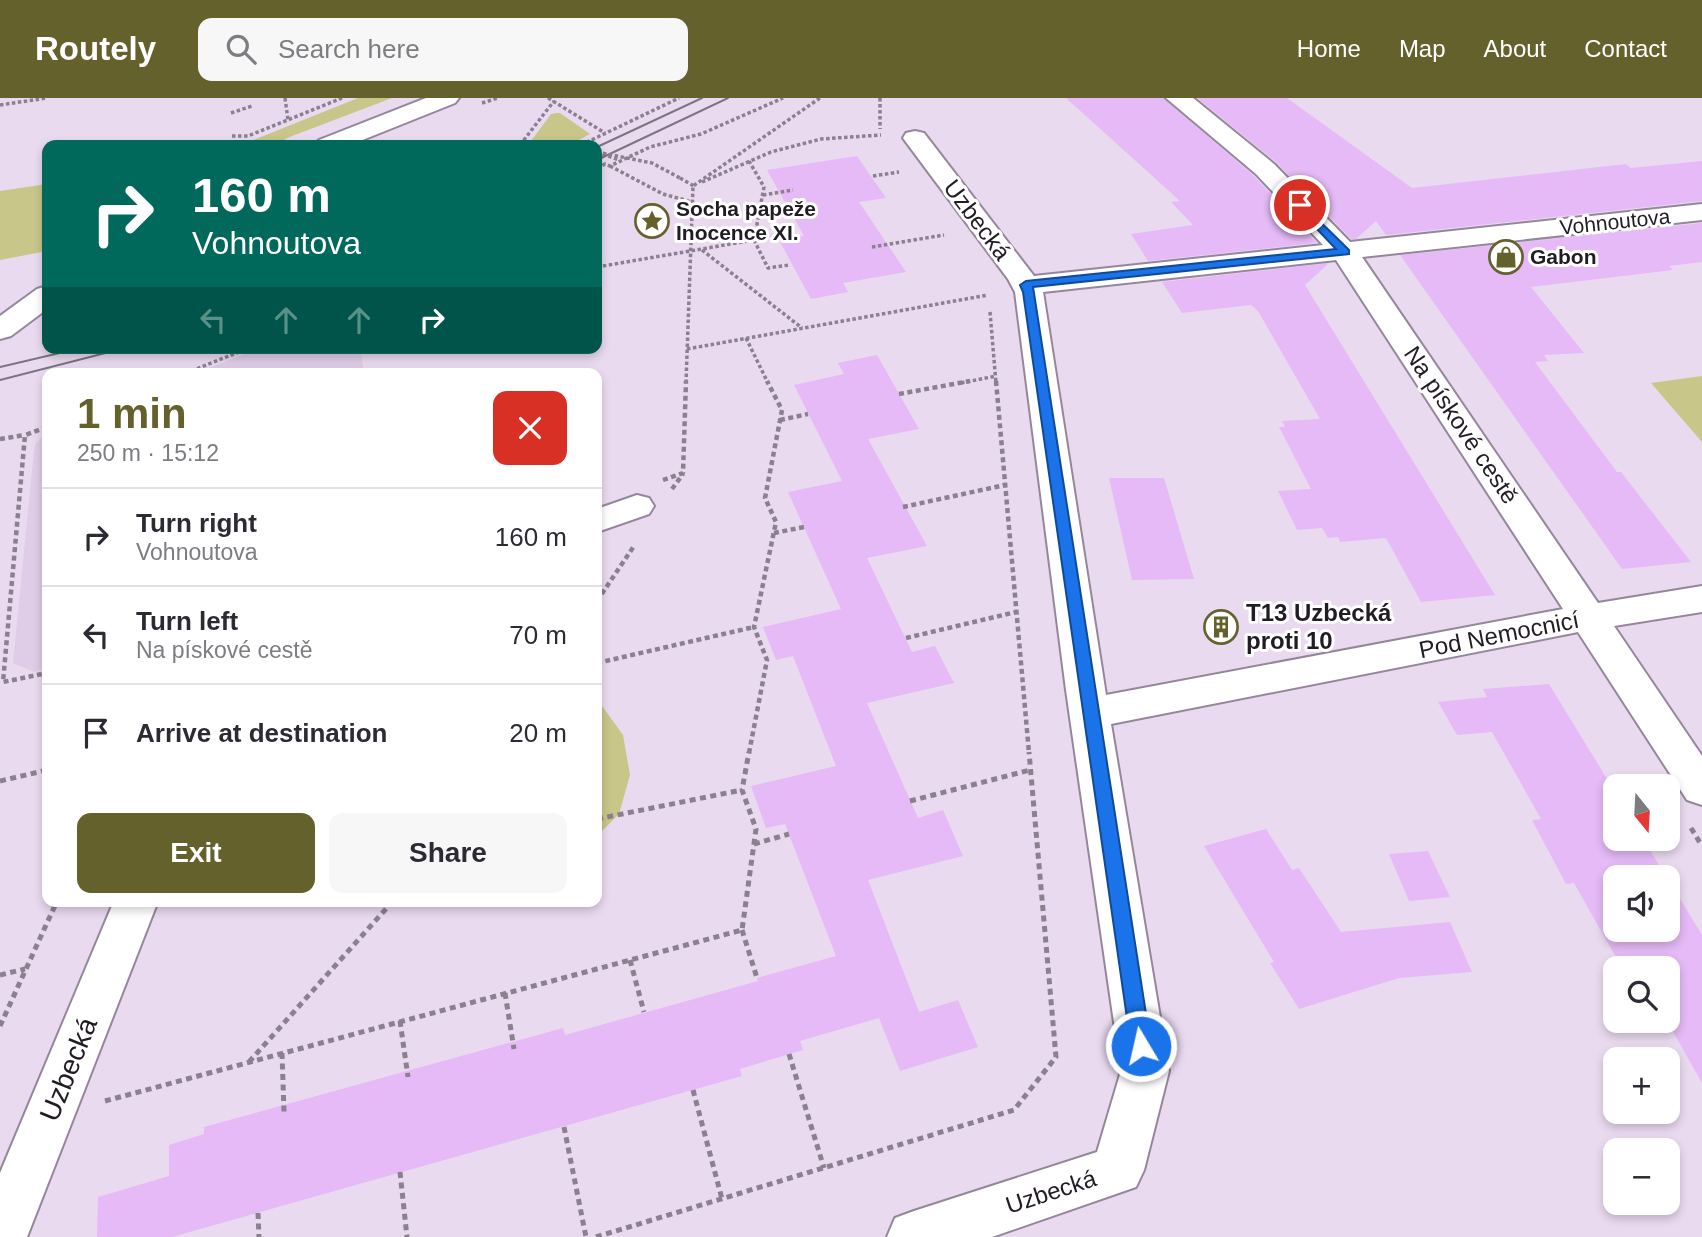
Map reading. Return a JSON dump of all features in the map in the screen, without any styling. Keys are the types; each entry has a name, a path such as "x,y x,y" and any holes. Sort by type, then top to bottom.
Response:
{"street":[{"path":"341,140 447,98"},
{"name":"Na pískové cestě","path":"1178,98 1265,169 1345,252 1702,789"},
{"name":"Uzbecká","path":"914,1237 1118,1170 1145,1070 1031,305 1026,285 915,138"},
{"name":"Vohnoutova","path":"1026,285 1702,212"},
{"path":"0,297 41,299"},
{"path":"0,330 41,299"},
{"path":"602,518 645,495"},
{"name":"Pod Nemocnicí","path":"1090,713 1589,617 1702,599"},
{"name":"Uzbecká","path":"0,1237 134,907"}],"path":[{"path":"0,105 47,98"},
{"path":"232,136 248,136 342,98"},
{"path":"473,106 498,98"},
{"path":"548,98 606,133"},
{"path":"591,140 679,98"},
{"path":"610,166 650,147 701,134 783,98"},
{"path":"692,186 820,98"},
{"path":"880,98 880,135 887,144"},
{"path":"285,101 288,120"},
{"path":"524,140 554,101"},
{"path":"230,113 252,106"},
{"path":"692,186 771,152 821,139 880,135 915,138"},
{"path":"602,153 652,163 692,186"},
{"path":"602,154 620,161"},
{"path":"749,161 764,187 754,240 768,268 789,265"},
{"path":"873,176 907,171 900,162"},
{"path":"602,166 606,164 663,194 692,202"},
{"path":"645,495 684,473 692,186"},
{"path":"762,195 793,190"},
{"path":"872,247 953,233"},
{"path":"602,266 754,240"},
{"path":"701,249 802,328"},
{"path":"596,1237 1014,1110 1056,1057 987,286"},
{"path":"687,349 988,295"},
{"path":"746,338 782,410 765,498 776,522 754,627 767,660 742,790 756,829 742,930 757,978"},
{"path":"199,368 235,354"},
{"path":"899,394 996,376"},
{"path":"780,420 808,414"},
{"path":"0,439 42,429"},
{"path":"25,435 1,683 42,674"},
{"path":"903,507 1005,485"},
{"path":"774,533 804,527"},
{"path":"906,638 1016,612"},
{"path":"602,662 754,627"},
{"path":"910,800 1030,770"},
{"path":"0,781 42,771"},
{"path":"602,818 742,790"},
{"path":"754,844 789,834"},
{"path":"0,1026 54,907"},
{"path":"250,1062 388,907"},
{"path":"95,1103 742,930"},
{"path":"630,960 644,1012"},
{"path":"0,975 26,968"},
{"path":"505,993 514,1049"},
{"path":"400,1021 408,1077"},
{"path":"282,1053 284,1112"},
{"path":"789,1054 824,1168"},
{"path":"693,1090 722,1199"},
{"path":"564,1127 586,1237"},
{"path":"400,1172 407,1237"},
{"path":"258,1213 259,1237"}],"shaded area":[{"path":"358,98 392,98 284,140 253,140"},
{"path":"560,113 590,134 579,140 532,140 551,114"},
{"path":"42,185 42,252 0,260 0,191"},
{"path":"244,354 361,354 363,368 209,368"},
{"path":"1702,376 1702,442 1651,383"},
{"path":"42,437 42,670 34,672 13,663 36,443"},
{"path":"602,706 623,735 630,775 619,814 602,831"}],"building":[{"path":"1066,98 1163,98 1254,176 1317,243 1148,261 1131,234 1193,225 1171,202 1180,201"},
{"path":"1197,98 1287,98 1412,188 1626,164 1631,168 1702,161 1702,201 1386,235 1376,221 1356,239 1351,239 1276,162"},
{"path":"857,156 886,198 859,202 906,272 843,283 848,292 811,299 779,240 804,236 767,170"},
{"path":"1702,223 1702,262 1669,266 1673,270 1531,287 1584,353 1544,355 1548,361 1535,362 1617,472 1621,472 1691,562 1622,569 1400,255"},
{"path":"1329,263 1305,285 1495,595 1421,602 1386,538 1340,542 1338,537 1328,538 1322,528 1297,530 1278,491 1311,489 1279,427 1285,427 1282,421 1320,419 1258,311 1251,305 1182,313 1162,282"},
{"path":"877,355 919,429 868,439 927,546 867,558 912,652 935,646 954,683 867,703 918,818 943,810 963,856 868,880 919,1012 958,1000 978,1047 900,1071 879,1018 800,1041 803,1050 740,1069 742,1076 172,1237 97,1237 98,1197 169,1176 169,1145 204,1134 204,1127 563,1028 565,1035 758,981 757,978 836,956 785,824 766,828 751,786 836,766 793,656 776,660 763,627 841,609 788,492 842,481 794,385 844,374 838,363"},
{"path":"1109,478 1164,478 1194,579 1132,580"},
{"path":"1549,684 1604,774 1603,851 1651,851 1659,865 1603,865 1603,934 1574,883 1566,884 1532,820 1541,819 1492,732 1457,735 1438,702 1487,697 1483,689"},
{"path":"1266,829 1292,870 1299,868 1341,932 1450,922 1472,972 1399,978 1299,1009 1204,846"},
{"path":"1428,851 1450,897 1409,901 1389,854"},
{"path":"1680,899 1702,935 1702,1083 1674,1033 1680,1033 1680,956 1615,956 1607,942 1680,942"}],"tram line":[{"path":"602,145 702,98"},
{"path":"602,158 728,98"},
{"path":"0,367 55,354"},
{"path":"47,368 102,354"},
{"path":"0,380 42,369"}],"place":[{"name":"Socha papeže Inocence XI.","path":"652,221"},
{"name":"Gabon","path":"1506,257"},
{"name":"T13 Uzbecká proti 10","path":"1221,627"}],"route":[{"path":"1141,1046 1026,285 1345,252 1300,205"}]}
